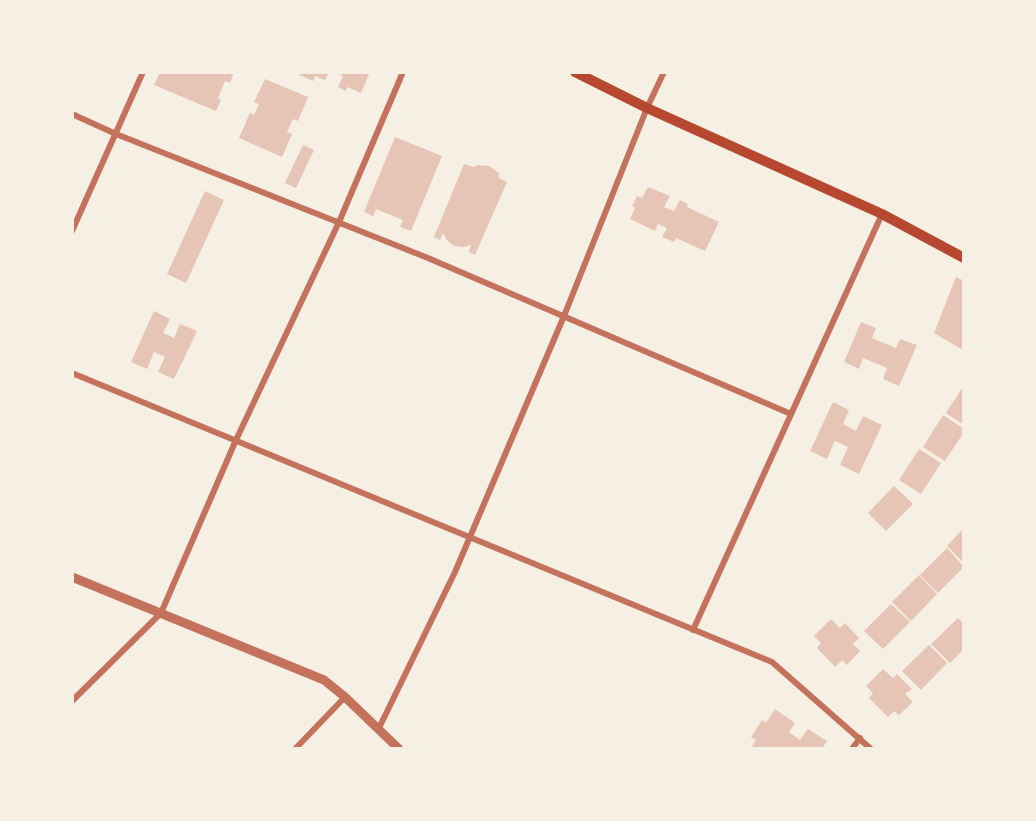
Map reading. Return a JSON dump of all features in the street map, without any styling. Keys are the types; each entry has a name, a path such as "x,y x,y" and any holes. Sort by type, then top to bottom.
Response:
{"main road":[{"path":"575,72 647,108 882,214 964,258"}],"street":[{"path":"72,231 143,72"},
{"path":"72,701 161,613 236,440 339,222 403,72"},
{"path":"379,728 470,536 564,316 647,108 664,72"},
{"path":"72,114 116,134 339,222 792,414"},
{"path":"693,630 882,214"},
{"path":"72,374 772,662 871,749"},
{"path":"72,577 324,680 379,728 399,749"},
{"path":"295,749 345,697"},
{"path":"852,749 860,738"}],"building":[{"path":"160,72 234,72 230,83 225,81 218,98 221,100 216,111 154,85"},
{"path":"293,72 329,72 325,80 315,76 313,81"},
{"path":"335,72 370,72 361,93 347,87 346,91 338,87 343,76"},
{"path":"265,79 308,97 298,121 293,119 287,132 292,134 282,157 239,138 250,113 254,115 259,104 254,102"},
{"path":"395,137 442,156 411,231 400,227 403,220 376,209 373,216 364,212"},
{"path":"303,145 314,150 296,188 285,183"},
{"path":"464,164 474,167 489,166 499,173 499,178 507,182 475,255 469,252 471,245 454,246 443,233 440,240 434,237"},
{"path":"648,187 670,196 664,207 674,211 680,200 688,204 687,207 719,222 705,251 676,238 674,242 662,237 667,228 658,224 655,231 630,219 635,208 632,206 637,196 642,198"},
{"path":"205,191 224,200 186,283 167,274"},
{"path":"956,277 964,281 963,350 934,333"},
{"path":"154,311 170,319 163,333 174,338 180,324 197,331 174,379 158,372 165,357 154,352 147,369 131,362"},
{"path":"861,322 876,328 872,338 896,348 900,339 917,345 899,386 883,379 887,368 863,358 859,369 844,362"},
{"path":"964,385 964,425 946,413"},
{"path":"833,402 849,410 843,424 856,431 863,416 882,425 859,474 840,465 848,447 835,441 827,459 810,451"},
{"path":"943,415 964,429 945,461 923,447"},
{"path":"919,449 941,463 921,494 899,480"},
{"path":"894,486 913,504 886,531 868,513"},
{"path":"964,528 964,563 947,546"},
{"path":"947,548 964,567 938,593 920,575"},
{"path":"919,575 937,594 911,621 892,602"},
{"path":"891,604 910,622 883,649 864,631"},
{"path":"958,618 964,624 964,649 950,663 931,644"},
{"path":"831,619 840,628 845,623 859,638 853,644 860,651 847,665 842,660 835,667 817,648 821,643 814,636"},
{"path":"929,645 947,663 921,690 902,671"},
{"path":"883,669 893,678 897,674 912,689 905,694 913,702 899,715 894,711 888,717 869,698 873,693 866,686"},
{"path":"775,709 795,723 789,732 800,740 808,729 827,741 822,749 750,749 756,740 751,737 762,720 766,723"}]}
